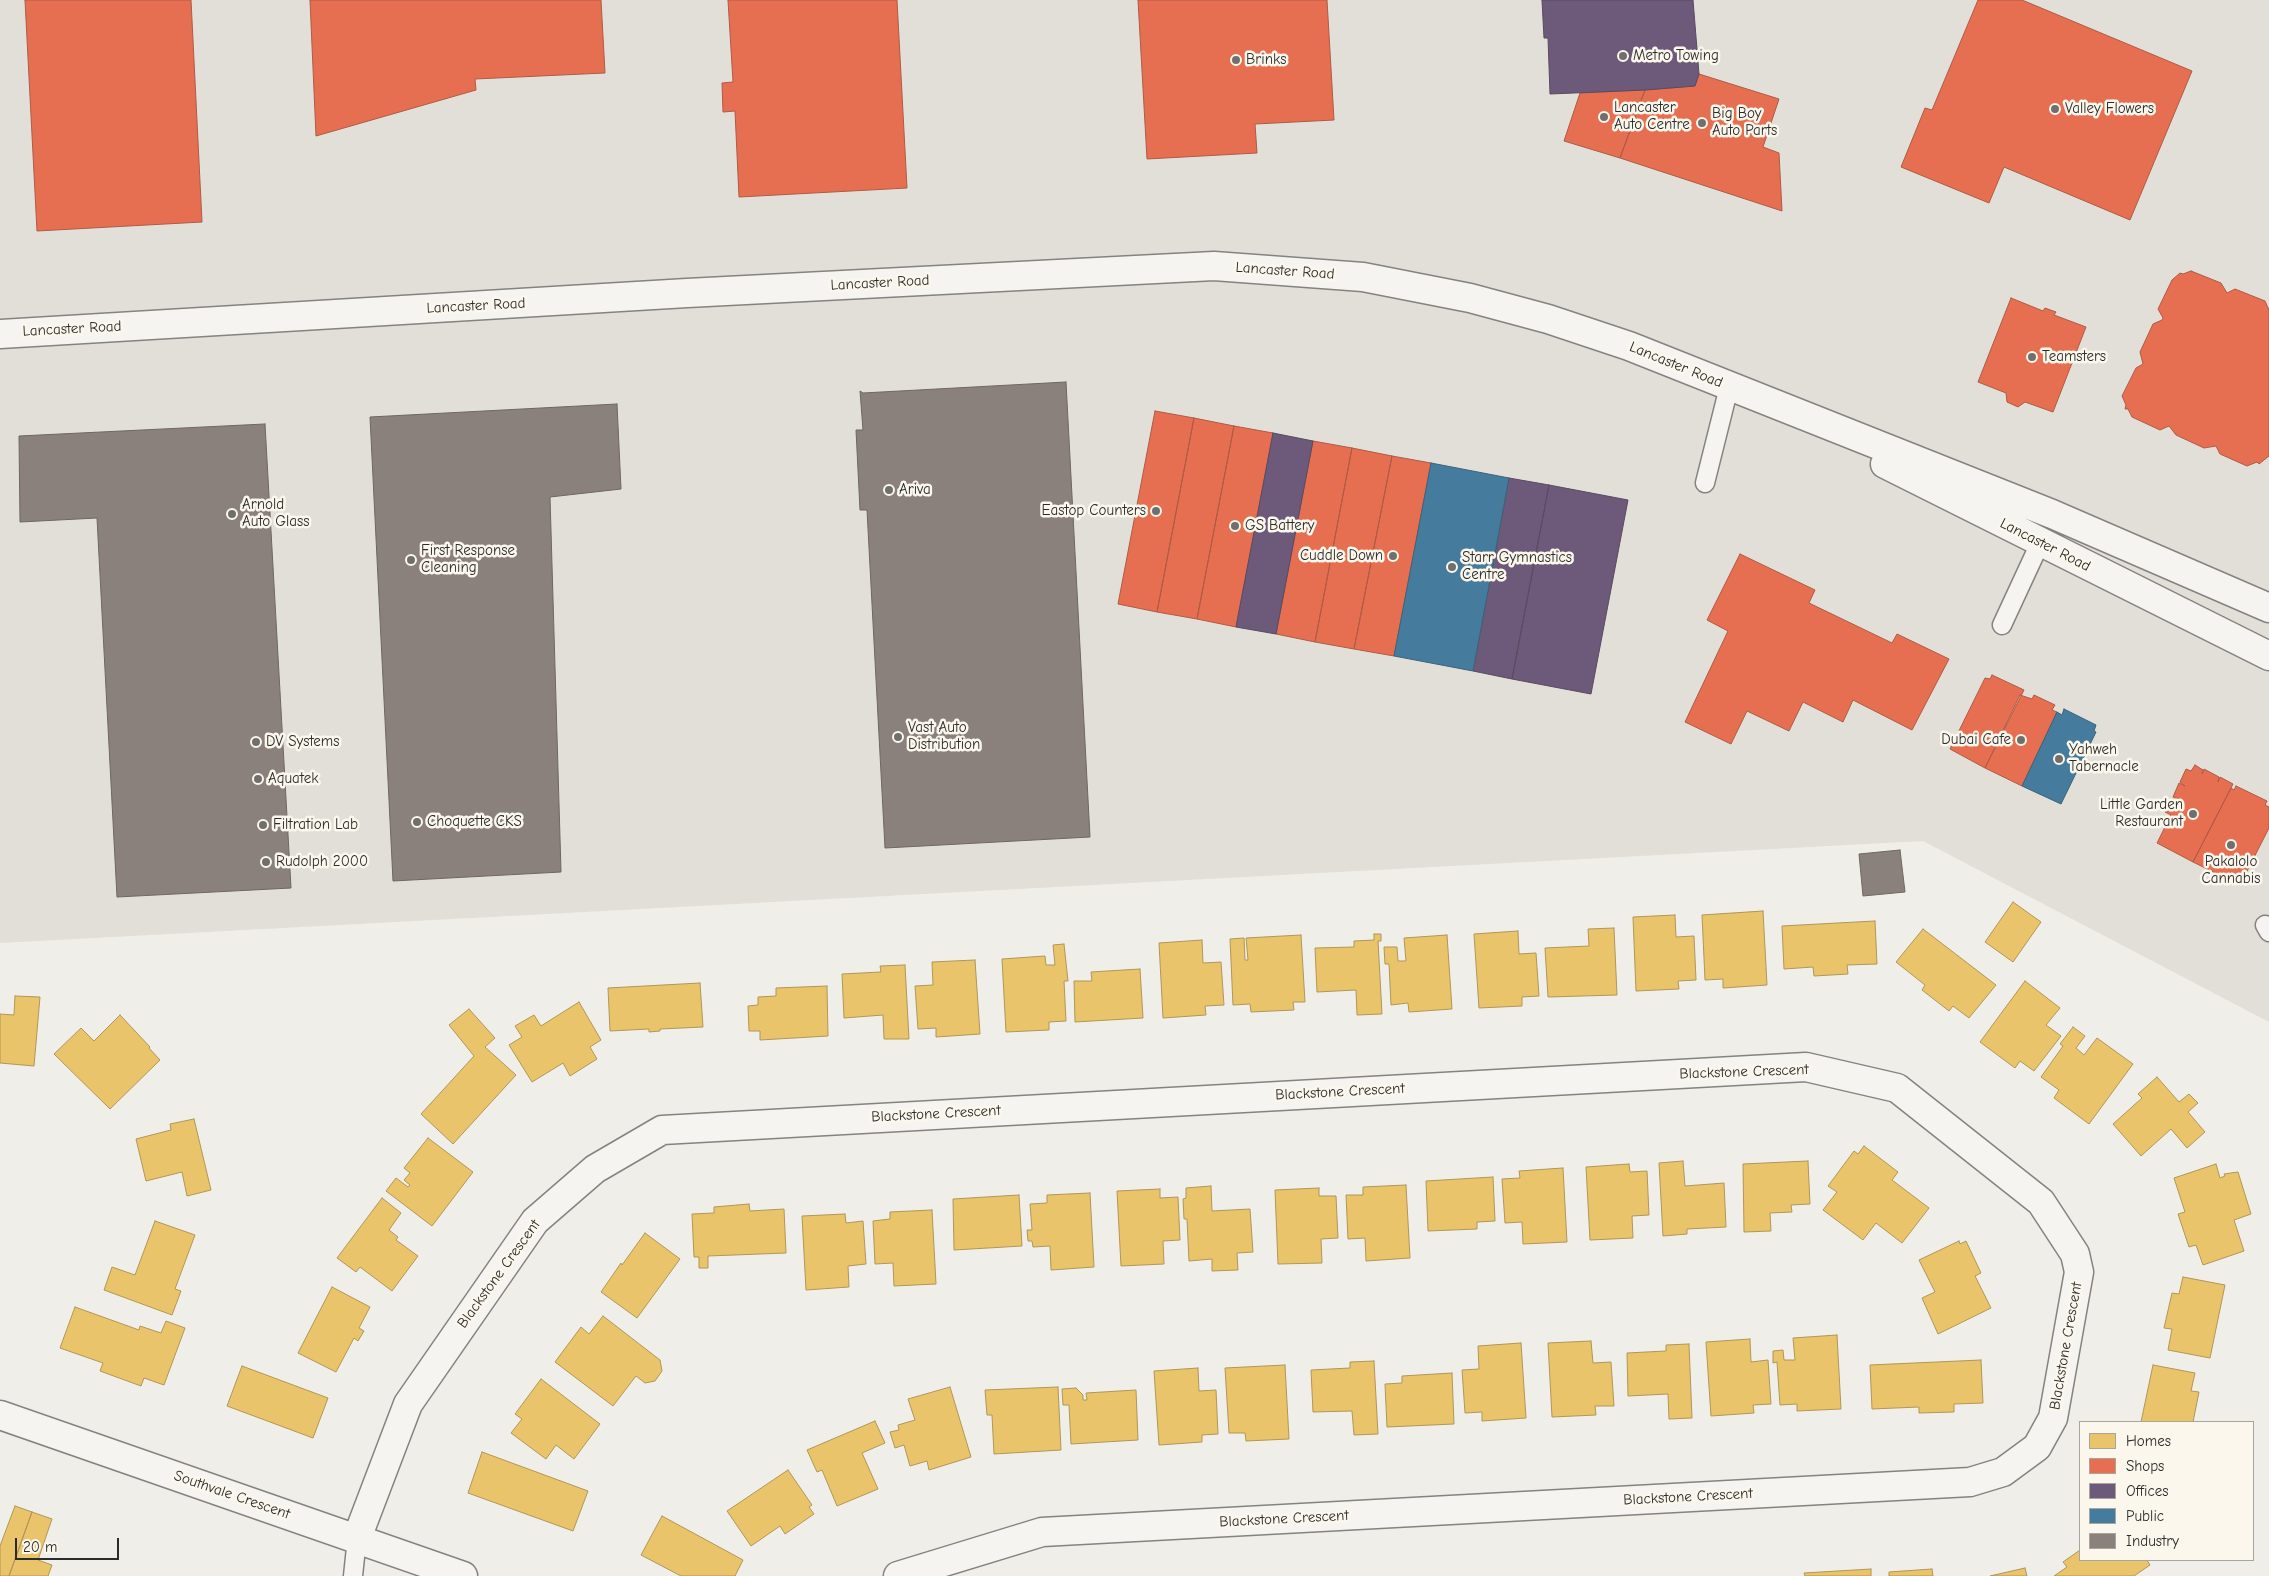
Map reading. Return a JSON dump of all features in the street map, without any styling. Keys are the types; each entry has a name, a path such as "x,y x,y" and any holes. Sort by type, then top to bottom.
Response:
{"street":[{"name":"Lancaster Road","path":"0,334 678,294 1214,266 1363,277 1470,298 1590,333 1673,362 1736,389 2052,514 2269,608"},
{"name":"Lancaster Road","path":"1736,389 2040,543 2269,656"},
{"path":"2040,543 2052,514"},
{"name":"Blackstone Crescent","path":"357,1538 408,1404 535,1221 595,1169 662,1130 1806,1067 1897,1088 2041,1202 2076,1254 2079,1272 2053,1418 2037,1447 2003,1472 1970,1482 1042,1532 898,1576"},
{"name":"Southvale Crescent","path":"0,1415 463,1576"}],"lane":[{"path":"1706,483 1736,389"},
{"path":"2002,625 2040,543"},
{"path":"353,1576 357,1538"}],"shaded area":[{"path":"0,0 2269,0 2269,1022 1923,841 0,943"}],"building: Homes":[{"path":"2013,902 2041,922 2013,962 1985,942"},
{"path":"1763,911 1767,985 1723,988 1723,979 1705,980 1702,915"},
{"path":"1675,915 1676,937 1694,936 1696,980 1678,981 1679,989 1636,991 1633,917"},
{"path":"1875,921 1877,964 1847,965 1848,974 1814,976 1813,967 1784,969 1782,926"},
{"path":"1614,928 1617,995 1548,997 1545,948 1589,946 1588,929"},
{"path":"1923,929 1996,985 1969,1018 1953,1006 1949,1011 1922,990 1925,985 1896,962"},
{"path":"1518,931 1519,954 1536,953 1539,996 1522,997 1522,1006 1479,1008 1474,934"},
{"path":"1374,934 1381,934 1381,941 1378,941 1382,1014 1357,1015 1356,990 1317,992 1315,948 1354,947 1354,941 1374,940"},
{"path":"1301,935 1305,1002 1293,1002 1294,1010 1251,1012 1250,1004 1233,1005 1230,939 1244,938 1245,960 1248,960 1246,938"},
{"path":"1447,935 1452,1009 1409,1012 1408,1003 1391,1005 1389,964 1385,964 1384,947 1397,947 1398,961 1406,961 1404,938"},
{"path":"1202,940 1203,963 1221,962 1224,1005 1205,1006 1206,1015 1163,1018 1159,943"},
{"path":"1064,944 1068,981 1064,981 1066,1021 1049,1022 1049,1030 1006,1032 1002,959 1045,956 1046,965 1055,965 1053,945"},
{"path":"975,960 980,1034 936,1037 936,1028 918,1029 915,986 933,985 932,962"},
{"path":"905,965 909,1039 884,1039 883,1015 844,1018 842,974 881,972 880,966"},
{"path":"1140,969 1143,1018 1075,1022 1074,981 1092,981 1091,972"},
{"path":"2025,981 2060,1008 2046,1025 2061,1036 2034,1071 2020,1061 2015,1068 1980,1042"},
{"path":"700,983 703,1027 660,1029 660,1031 649,1032 649,1029 610,1031 608,988"},
{"path":"827,986 828,1036 760,1040 760,1031 749,1031 748,1006 758,1005 758,997 776,996 776,988"},
{"path":"15,996 40,997 34,1066 0,1063 0,1014 14,1015"},
{"path":"579,1002 601,1040 590,1047 597,1059 570,1076 563,1063 532,1082 509,1045 522,1037 515,1026 534,1015 541,1026"},
{"path":"469,1009 495,1038 485,1047 516,1075 453,1144 421,1114 474,1056 449,1025"},
{"path":"120,1015 160,1060 110,1109 54,1054 81,1028 94,1041"},
{"path":"2073,1027 2085,1036 2076,1048 2084,1055 2097,1038 2133,1064 2089,1124 2054,1098 2059,1090 2041,1077 2063,1046 2060,1044"},
{"path":"2157,1077 2179,1102 2189,1094 2198,1103 2188,1112 2205,1132 2187,1148 2171,1129 2141,1156 2113,1124 2142,1098 2138,1094"},
{"path":"194,1119 211,1190 187,1196 182,1172 146,1181 136,1139 171,1130 170,1124"},
{"path":"428,1138 473,1172 432,1226 386,1191 396,1178 408,1187 410,1185 404,1180 410,1173 404,1168"},
{"path":"1864,1146 1898,1172 1892,1180 1929,1208 1902,1243 1876,1223 1863,1240 1823,1210 1837,1192 1828,1186 1854,1151 1858,1154"},
{"path":"1683,1161 1685,1186 1724,1183 1726,1227 1687,1229 1687,1234 1663,1236 1659,1163"},
{"path":"1808,1161 1810,1204 1791,1205 1792,1212 1770,1213 1771,1231 1744,1232 1743,1164"},
{"path":"1629,1164 1630,1172 1647,1171 1649,1215 1632,1216 1633,1238 1590,1240 1586,1167"},
{"path":"2216,1164 2220,1178 2225,1176 2224,1174 2238,1172 2251,1214 2234,1220 2244,1251 2203,1265 2196,1245 2189,1247 2178,1214 2185,1212 2174,1178"},
{"path":"1563,1168 1567,1242 1523,1244 1522,1222 1505,1223 1502,1179 1520,1178 1519,1171"},
{"path":"1493,1177 1495,1221 1477,1222 1477,1229 1428,1231 1426,1181"},
{"path":"1406,1185 1410,1258 1366,1261 1365,1238 1348,1239 1346,1195 1363,1195 1363,1187"},
{"path":"1211,1186 1212,1211 1250,1209 1253,1252 1237,1253 1238,1270 1212,1271 1212,1259 1189,1261 1187,1219 1184,1219 1183,1199 1186,1198 1186,1188"},
{"path":"1319,1188 1319,1196 1336,1196 1338,1238 1321,1239 1322,1263 1278,1264 1275,1190"},
{"path":"1160,1189 1160,1198 1178,1197 1180,1240 1163,1241 1164,1264 1121,1266 1117,1191"},
{"path":"1090,1193 1094,1267 1051,1270 1050,1246 1033,1247 1032,1241 1028,1241 1027,1230 1032,1230 1030,1204 1047,1203 1047,1195"},
{"path":"1019,1195 1022,1246 954,1250 953,1199"},
{"path":"382,1198 401,1213 389,1230 398,1237 396,1240 418,1256 392,1291 360,1267 356,1272 337,1258"},
{"path":"749,1204 750,1211 784,1209 786,1253 708,1256 708,1268 699,1268 699,1257 694,1257 692,1214 714,1213 714,1207"},
{"path":"932,1210 936,1284 894,1286 893,1263 875,1264 873,1221 890,1219 890,1212"},
{"path":"845,1214 846,1223 863,1221 866,1264 848,1266 849,1287 806,1290 802,1216"},
{"path":"155,1221 195,1235 175,1289 181,1291 172,1315 104,1290 112,1267 135,1275"},
{"path":"645,1233 680,1259 637,1318 601,1292"},
{"path":"1959,1241 1960,1244 1966,1241 1981,1273 1975,1276 1991,1308 1938,1334 1922,1298 1935,1292 1919,1260"},
{"path":"2183,1277 2225,1285 2210,1358 2168,1350 2172,1329 2164,1328 2172,1293 2179,1294"},
{"path":"332,1287 370,1307 359,1328 364,1331 358,1341 354,1338 336,1372 298,1353"},
{"path":"75,1307 139,1330 140,1326 161,1333 166,1321 185,1328 164,1385 144,1378 141,1386 100,1371 103,1363 60,1348"},
{"path":"603,1316 660,1360 662,1371 655,1381 645,1383 636,1376 613,1406 555,1362 581,1327 589,1334"},
{"path":"1837,1335 1841,1409 1797,1411 1797,1404 1780,1405 1777,1362 1773,1363 1773,1351 1783,1350 1784,1360 1795,1360 1793,1338"},
{"path":"1750,1339 1751,1362 1768,1360 1771,1404 1753,1405 1754,1413 1711,1416 1706,1342"},
{"path":"1591,1341 1593,1363 1611,1362 1614,1406 1595,1406 1596,1415 1552,1417 1548,1343"},
{"path":"1521,1343 1526,1418 1482,1421 1482,1412 1465,1413 1462,1370 1479,1369 1478,1346"},
{"path":"1689,1344 1692,1418 1669,1419 1668,1394 1628,1396 1627,1353 1666,1351 1666,1345"},
{"path":"1981,1360 1983,1403 1954,1404 1954,1412 1919,1413 1919,1407 1872,1409 1870,1365"},
{"path":"1374,1361 1378,1434 1354,1435 1352,1411 1313,1412 1311,1370 1350,1368 1350,1362"},
{"path":"1285,1365 1289,1439 1246,1441 1245,1433 1229,1433 1225,1368"},
{"path":"2153,1365 2195,1373 2191,1391 2199,1392 2193,1421 2141,1421"},
{"path":"242,1366 328,1398 313,1438 227,1406"},
{"path":"1198,1368 1199,1391 1216,1390 1218,1434 1202,1435 1202,1442 1159,1445 1154,1371"},
{"path":"1452,1373 1454,1424 1387,1427 1385,1384 1402,1383 1402,1376"},
{"path":"541,1379 600,1424 574,1459 556,1445 546,1459 511,1433 522,1419 515,1414"},
{"path":"950,1387 971,1457 929,1470 927,1461 910,1466 904,1445 895,1448 890,1432 899,1430 898,1425 915,1420 908,1399"},
{"path":"1058,1387 1061,1450 994,1454 992,1415 987,1415 985,1390"},
{"path":"1076,1388 1083,1395 1083,1400 1087,1400 1086,1393 1136,1390 1138,1440 1071,1444 1069,1405 1063,1405 1062,1389"},
{"path":"875,1421 885,1443 862,1453 878,1489 837,1506 822,1470 817,1472 807,1450"},
{"path":"482,1452 588,1491 573,1531 468,1493"},
{"path":"788,1470 812,1505 809,1507 814,1514 785,1534 780,1526 751,1546 727,1511"},
{"path":"15,1506 32,1512 9,1576 0,1576 0,1546"},
{"path":"32,1512 52,1519 38,1560 52,1565 48,1576 9,1576"},
{"path":"662,1516 743,1560 735,1576 681,1576 641,1555"},
{"path":"2079,1551 2079,1561 2148,1561 2150,1565 2134,1576 2054,1576 2067,1567 2063,1562"},
{"path":"2025,1568 2027,1576 1990,1576"},
{"path":"1871,1569 1871,1576 1805,1576 1804,1573"},
{"path":"1932,1569 1933,1576 1889,1576 1889,1572"}],"building: Shops":[{"path":"25,0 191,0 202,222 37,231"},
{"path":"310,0 601,0 605,73 475,79 476,90 316,136"},
{"path":"728,0 897,0 907,188 739,197 735,111 723,112 722,83 733,82"},
{"name":"Brinks","path":"1138,0 1327,0 1334,120 1255,124 1257,153 1147,159"},
{"name":"Valley Flowers","path":"1978,0 2022,0 2192,71 2130,220 2004,167 1989,203 1901,167 1925,108 1932,110"},
{"name":"Big Boy Auto Parts","path":"1699,74 1779,99 1763,147 1779,153 1782,211 1620,158 1645,90 1695,86"},
{"name":"Lancaster Auto Centre","path":"1645,90 1620,158 1564,141 1580,93"},
{"path":"2191,271 2221,283 2227,293 2235,289 2265,301 2269,310 2269,456 2259,464 2257,462 2247,466 2220,454 2216,446 2204,448 2176,435 2169,426 2160,430 2132,417 2128,409 2125,409 2126,405 2122,396 2136,368 2143,364 2140,352 2153,324 2163,318 2158,309 2172,280 2180,273 2183,274"},
{"path":"2011,298 2043,311 2045,308 2056,312 2054,315 2086,327 2053,412 2025,402 2018,407 2007,402 2006,393 1978,382"},
{"name":"Eastop Counters","path":"1155,411 1194,418 1157,612 1118,604"},
{"path":"1194,418 1234,426 1197,619 1157,612"},
{"name":"GS Battery","path":"1234,426 1273,433 1236,627 1197,619"},
{"path":"1313,441 1352,448 1315,642 1276,634"},
{"path":"1352,448 1392,456 1354,649 1315,642"},
{"name":"Cuddle Down","path":"1392,456 1431,463 1394,656 1354,649"},
{"path":"1740,554 1815,590 1809,603 1892,643 1897,634 1949,659 1912,730 1853,700 1843,722 1803,702 1789,731 1747,711 1731,744 1685,722 1728,631 1707,620"},
{"path":"1992,675 2024,690 1985,768 1950,749 1985,678 1990,679"},
{"name":"Dubai Cafe","path":"2020,695 2032,699 2034,695 2055,705 2052,710 2057,712 2022,786 1985,768"},
{"name":"Little Garden Restaurant","path":"2195,765 2203,770 2202,774 2204,769 2219,777 2218,782 2220,777 2233,784 2193,862 2157,843 2171,815 2165,812 2172,799 2177,801 2178,799 2173,797 2179,783 2185,786 2180,782 2186,769 2191,771"},
{"name":"Pakalolo Cannabis","path":"2236,786 2267,801 2265,805 2269,807 2269,828 2240,885 2193,862 2231,788 2234,790"}],"building: Offices":[{"name":"Metro Towing","path":"1542,0 1693,0 1699,74 1695,86 1550,94 1548,38 1544,38"},
{"path":"1273,433 1313,441 1276,634 1236,627"},
{"path":"1509,478 1549,485 1512,679 1473,671"},
{"path":"1549,485 1628,500 1591,694 1512,679"}],"building: Public":[{"name":"Starr Gymnastics Centre","path":"1431,463 1509,478 1473,671 1394,656"},
{"name":"Yahweh Tabernacle","path":"2064,709 2096,725 2094,731 2096,732 2061,804 2022,786 2057,712 2062,715"}],"building: Industry":[{"path":"1066,382 1090,837 885,848 867,510 860,510 856,430 863,430 860,391 863,393"},
{"path":"617,404 621,489 550,497 561,872 393,881 370,417"},
{"path":"265,424 291,888 117,897 97,518 20,522 19,436"},
{"path":"1900,850 1905,892 1863,896 1859,854"}],"place":[{"name":"Metro Towing","path":"1623,56"},
{"name":"Brinks","path":"1236,60"},
{"name":"Valley Flowers","path":"2055,109"},
{"name":"Lancaster Auto Centre","path":"1604,117"},
{"name":"Big Boy Auto Parts","path":"1702,123"},
{"name":"Teamsters","path":"2032,357"},
{"name":"Ariva","path":"889,490"},
{"name":"Eastop Counters","path":"1156,511"},
{"name":"Arnold Auto Glass","path":"232,514"},
{"name":"GS Battery","path":"1235,526"},
{"name":"Cuddle Down","path":"1393,556"},
{"name":"First Response Cleaning","path":"411,560"},
{"name":"Starr Gymnastics Centre","path":"1452,567"},
{"name":"Vast Auto Distribution","path":"898,737"},
{"name":"Dubai Cafe","path":"2021,740"},
{"name":"DV Systems","path":"256,742"},
{"name":"Yahweh Tabernacle","path":"2059,759"},
{"name":"Aquatek","path":"258,779"},
{"name":"Little Garden Restaurant","path":"2193,814"},
{"name":"Choquette CKS","path":"417,822"},
{"name":"Filtration Lab","path":"263,825"},
{"name":"Pakalolo Cannabis","path":"2231,845"},
{"name":"Rudolph 2000","path":"266,862"}]}
